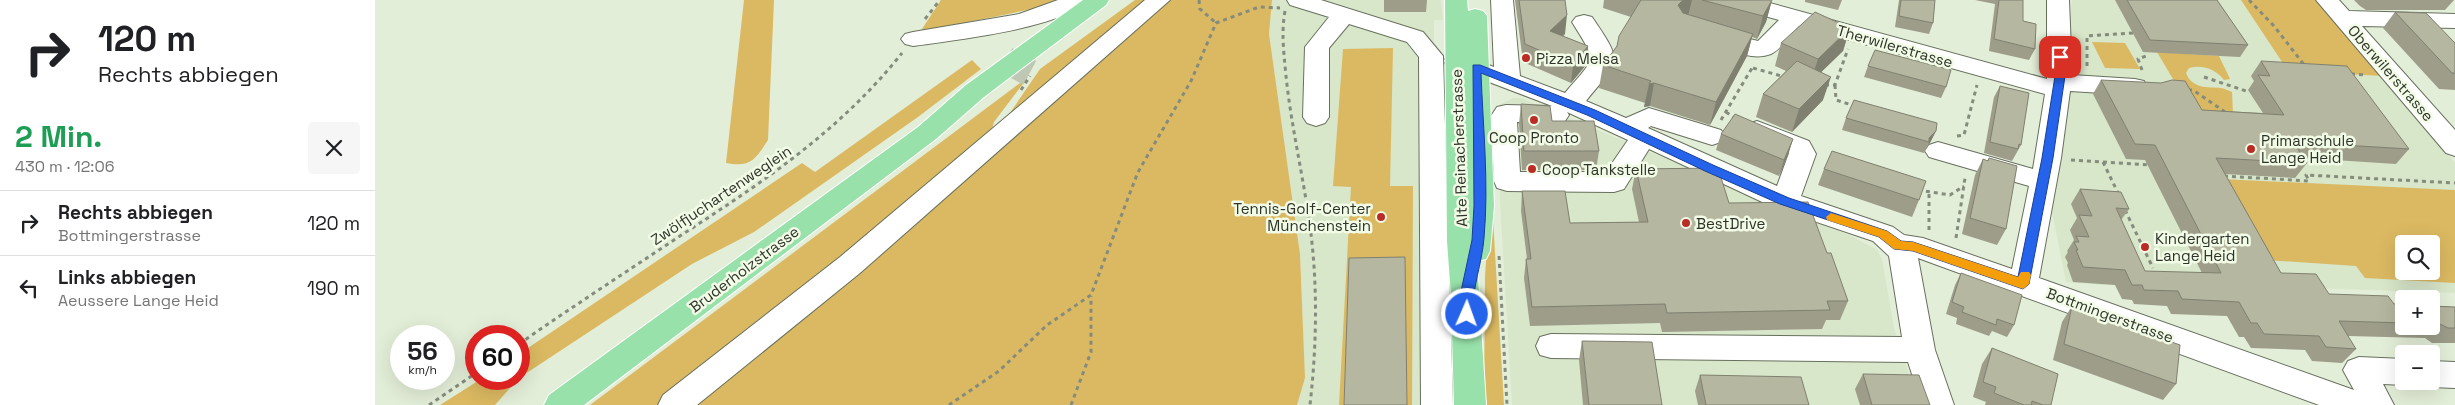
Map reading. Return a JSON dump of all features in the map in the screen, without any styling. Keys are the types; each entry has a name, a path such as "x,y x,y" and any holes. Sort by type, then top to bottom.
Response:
{"main road":[{"name":"Bruderholzstrasse","path":"927,133 975,91 1097,0"},
{"name":"Bruderholzstrasse","path":"560,405 927,133 986,96 1117,0"},
{"name":"Alte Reinacherstrasse","path":"1456,0 1466,64 1480,206 1478,240 1467,296 1470,405"},
{"name":"Alte Reinacherstrasse","path":"1466,64 1474,0"}],"street":[{"path":"913,39 1042,15 1068,5 1075,0"},
{"path":"674,405 849,266 1159,0"},
{"path":"1502,0 1506,60"},
{"name":"Therwilerstrasse","path":"1733,0 1981,70 2059,86 2089,84 2152,88"},
{"path":"2023,284 2059,86 2058,0"},
{"name":"Oberwilerstrasse","path":"2327,0 2455,147"},
{"path":"1292,4 1344,5 1415,37 1431,56 1437,405"},
{"path":"1316,117 1317,47 1344,5"},
{"path":"1696,32 1750,48 1758,58 1794,18"},
{"path":"2344,18 2455,21"},
{"path":"1584,22 1603,53 1603,64 1575,106 1573,116 1506,113 1504,116 1507,181 1615,189 1646,137 1649,117 1712,136"},
{"name":"Bottmingerstrasse","path":"1466,64 1506,60 1575,106 1785,201 1883,234 1899,246 1913,246 1950,258 2357,405"},
{"path":"1734,118 1800,147 1803,154 1785,201"},
{"path":"1954,156 2045,170"},
{"path":"1899,246 1903,256 1920,350 1938,405"},
{"path":"1551,346 1920,350"},
{"path":"2378,405 2359,370 2395,372"},
{"path":"2440,374 2455,375"}],"path":[{"path":"1199,0 1200,9 1216,24"},
{"path":"2249,0 2265,20 2275,26 2309,72"},
{"path":"1071,405 1091,352 1091,295 1138,172 1191,81 1216,24 1259,7 1292,4"},
{"path":"1292,4 1281,27 1287,89 1312,243 1315,315 1314,377 1310,405"},
{"path":"2089,84 2086,75 2087,36 2133,33"},
{"path":"1854,34 1835,85 1836,100 1863,108"},
{"name":"Zwölfjuchartenweglein","path":"530,337 788,164 831,130 881,83 913,39"},
{"path":"1712,136 1734,118 1758,58 1787,78"},
{"path":"1950,258 1955,246 1964,186 1947,138 1964,135 1981,70"},
{"path":"2346,74 2394,77"},
{"path":"2204,78 2249,92"},
{"path":"1821,85 1835,85"},
{"path":"2186,90 2193,90 2217,109 2233,116"},
{"path":"2045,170 2103,162 2157,165"},
{"path":"2103,162 2121,200"},
{"path":"2214,176 2309,181 2302,169"},
{"path":"2306,175 2455,183"},
{"path":"1910,188 1929,194 1951,195 1964,186"},
{"path":"1929,194 1929,236"},
{"path":"2125,208 2153,268"},
{"path":"1499,251 1507,405"},
{"path":"949,405 999,371 1047,325 1091,295"},
{"path":"429,405 465,380"}],"shaded area":[{"path":"744,0 774,0 768,140 752,160 747,163 734,164 726,163"},
{"path":"941,0 1064,0 1037,8 920,32"},
{"path":"1135,0 1147,0 1001,126 1040,69"},
{"path":"1170,0 1272,0 1269,34 1300,254 1305,378 1297,405 692,405"},
{"path":"1272,0 1441,0 1443,20 1434,20 1434,42 1441,52 1441,74 1448,84 1452,405 1297,405 1305,378 1300,254 1269,34"},
{"name":"Primarschule Lange Heid","path":"2072,0 2241,0 2288,71 2383,76 2455,163 2455,293 2440,292 2440,290 2395,291 2147,282 2101,285 2066,282 2052,212"},
{"path":"2241,0 2315,0 2383,76 2288,71"},
{"path":"2092,42 2125,43 2140,69 2105,68"},
{"name":"Tennis-Golf-Center Münchenstein","path":"1393,48 1390,186 1413,186 1412,405 1339,405 1351,187 1333,186 1343,49"},
{"path":"2157,52 2219,56 2230,79 2224,80 2213,70 2204,67 2189,68 2186,73 2196,85 2222,88 2232,92 2233,114 2203,114 2173,79"},
{"path":"972,60 981,69 918,117 754,232 692,264 530,371 530,347 802,163 815,172"},
{"path":"1028,77 994,122 990,136 666,405 590,405"},
{"path":"1513,98 1521,98 1851,236 1877,250 1882,259 1894,328 1919,405 1512,405 1500,200 1499,105"},
{"path":"2221,179 2455,190 2455,283 2401,280 2440,280 2440,235 2395,235 2395,280 2365,278 2356,266 2266,260"},
{"path":"1493,218 1504,405 1484,405 1485,277 1488,229"},
{"path":"465,389 508,390 495,405 440,405"}],"building":[{"path":"1519,0 1565,0 1567,15 1550,31 1588,46 1573,65 1525,44"},
{"path":"1641,0 1683,0 1678,5 1683,13 1753,34 1716,102 1654,83 1649,84 1651,81 1603,65 1617,46 1619,36"},
{"path":"1702,0 1772,0 1763,16"},
{"path":"1901,0 1935,0 1933,23 1899,16"},
{"path":"1999,0 2023,0 2023,21 2036,24 2035,49 1994,39"},
{"path":"2127,0 2217,0 2248,45 2150,40"},
{"path":"1815,12 1850,28 1818,59 1781,43"},
{"path":"2395,12 2426,13 2455,43 2455,73 2452,73"},
{"path":"1875,50 1951,70 1946,87 1868,66"},
{"path":"1797,61 1831,77 1799,109 1763,94"},
{"path":"2261,61 2347,66 2409,149 2293,142 2307,163 2216,158 2281,273 2316,274 2329,294 2388,296 2395,304 2395,323 2339,321 2356,349 2326,347 2319,336 2264,334 2257,323 2251,323 2239,302 2182,299 2178,291 2144,290 2142,285 2132,285 2125,270 2083,267 2076,250 2078,250 2074,242 2079,242 2076,236 2089,237 2079,215 2092,216 2080,189 2121,192 2129,209 2116,208 2145,271 2221,273 2155,145 2135,144 2101,80 2161,83 2172,80 2185,81 2202,110 2284,115 2258,75 2270,76"},
{"path":"2000,86 2029,93 2021,145 2019,144 2018,149 1990,142"},
{"path":"1854,100 1937,123 1936,131 1929,138 1929,142 1846,118"},
{"path":"1521,104 1550,106 1552,121 1594,121 1599,151 1524,151"},
{"path":"1735,114 1793,139 1784,160 1721,134"},
{"path":"1832,151 1926,181 1919,200 1824,169"},
{"path":"1989,158 2017,166 2006,229 1970,218 1983,159 1988,161"},
{"path":"1718,168 1729,203 1808,202 1827,253 1831,253 1848,301 1827,301 1830,310 1667,313 1665,304 1532,307 1526,259 1531,259 1522,191 1565,191 1570,223 1648,222 1636,169"},
{"path":"1405,257 1407,405 1344,405 1349,258"},
{"path":"1961,273 2022,295 2014,325 1997,319 1996,325 1962,312 1964,307 1952,302"},
{"path":"2072,306 2180,345 2176,384 2064,344"},
{"path":"2440,306 2455,307 2455,328 2448,328 2440,324"},
{"path":"1582,341 1652,342 1662,405 1589,405"},
{"path":"1992,348 2058,374 2051,405 2043,405 2032,401 2031,405 2024,405 1994,393 1996,387 1983,382"},
{"path":"1863,374 1919,375 1930,405 1872,405"},
{"path":"1700,375 1801,377 1809,405 1706,405"}],"tunnel":[{"path":"1006,60 1032,74"}],"slow traffic":[{"path":"1831,217 1883,234 1899,246 1913,246 2023,284 2025,275"}],"place":[{"name":"Pizza Melsa","path":"1526,58"},
{"name":"Coop Pronto","path":"1534,120"},
{"name":"Primarschule Lange Heid","path":"2251,149"},
{"name":"Coop Tankstelle","path":"1532,169"},
{"name":"Tennis-Golf-Center Münchenstein","path":"1381,217"},
{"name":"BestDrive","path":"1686,223"},
{"name":"Kindergarten Lange Heid","path":"2145,247"}],"route":[{"path":"1467,314 1467,296 1478,240 1480,206 1476,67 1591,113 1785,201 1883,234 1899,246 1913,246 2023,284 2048,158 2060,76 2060,57"}]}
